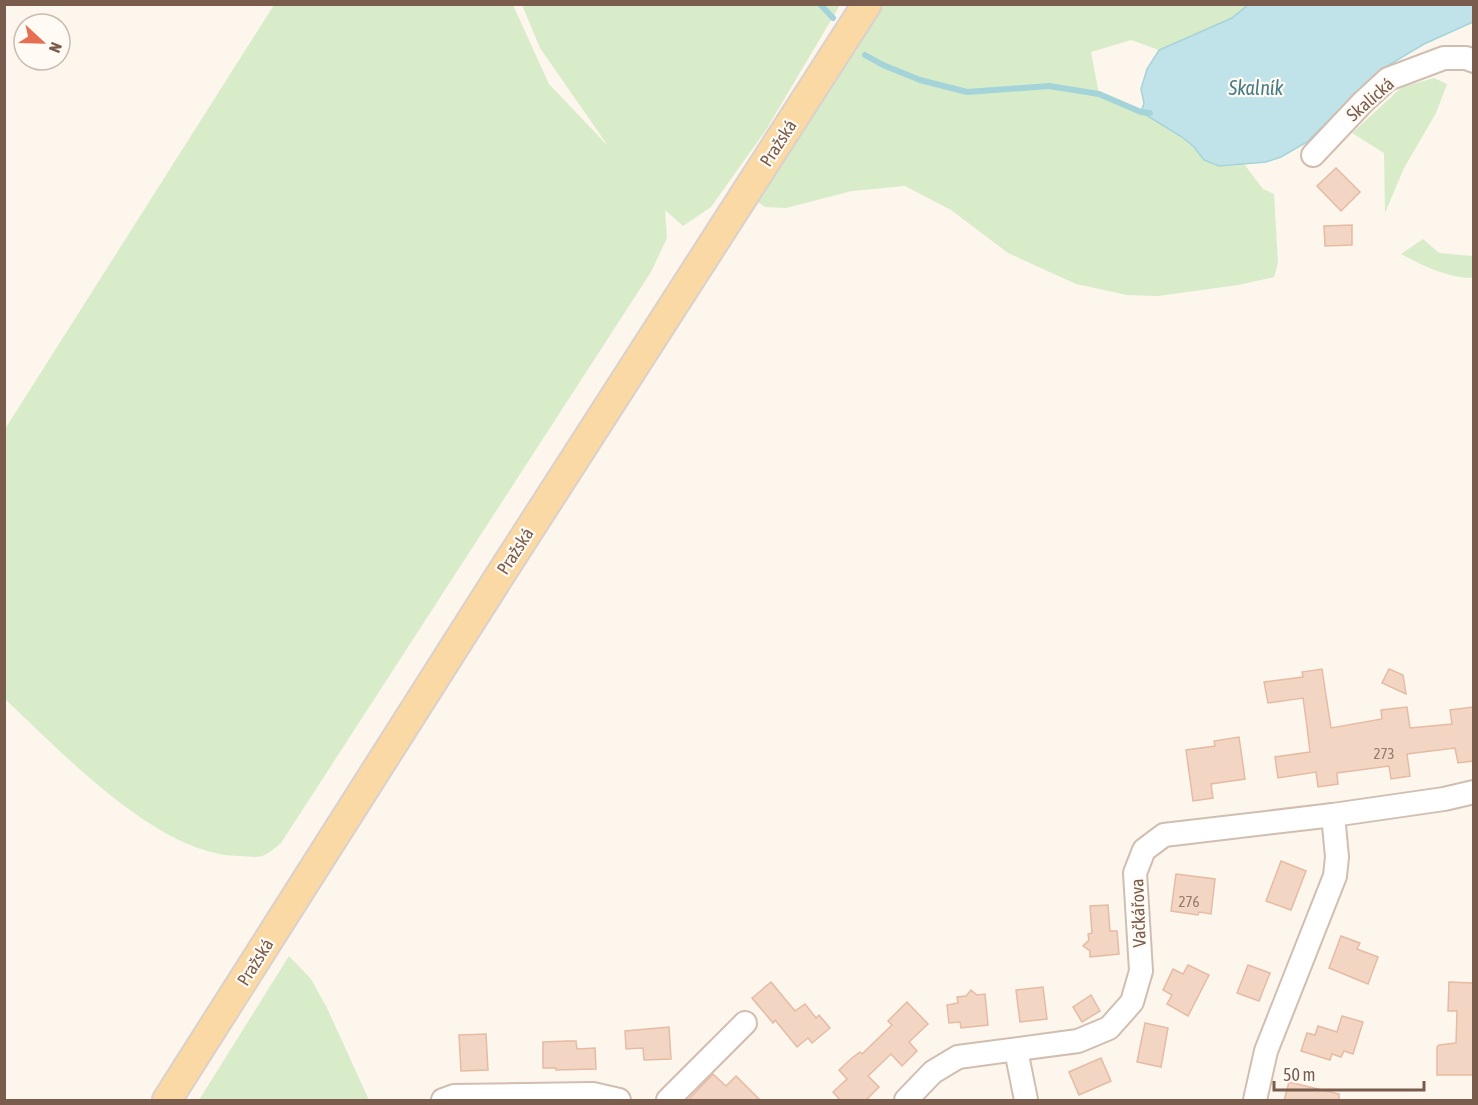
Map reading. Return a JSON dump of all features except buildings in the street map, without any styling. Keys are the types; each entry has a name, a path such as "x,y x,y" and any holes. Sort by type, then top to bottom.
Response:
{"main road":[{"name":"Pražská","path":"167,1101 497,580 867,4"}],"street":[{"name":"Skalická","path":"1313,155 1388,79 1444,58 1466,58 1473,61"},
{"name":"Vačkářova","path":"906,1101 933,1072 958,1057 1078,1041 1109,1028 1132,1002 1141,971 1135,873 1144,850 1164,836 1333,815 1443,799 1473,792"},
{"path":"1255,1101 1266,1051 1335,876 1337,857 1333,815"},
{"path":"668,1101 745,1023"},
{"path":"1016,1050 1026,1101"},
{"path":"443,1101 454,1096 593,1094 619,1101"}],"green space":[{"path":"274,5 513,5 549,84 608,146 540,48 522,5 840,5 766,130 711,207 683,226 665,210 667,238 651,272 281,843 265,855 254,857 209,851 177,839 145,820 83,772 5,699 5,429"},
{"path":"882,5 1248,5 1232,18 1159,50 1131,40 1091,52 1099,94 1174,131 1206,160 1215,165 1244,164 1263,189 1274,194 1278,263 1274,277 1238,285 1158,296 1127,295 1076,284 1008,253 951,210 905,186 852,191 786,208 765,207 756,201"},
{"path":"1434,78 1447,84 1436,113 1404,168 1385,213 1384,153 1352,133 1402,87"},
{"path":"1423,239 1439,253 1473,256 1473,278 1445,274 1401,254"},
{"path":"289,956 311,979 327,1008 369,1100 199,1100"}],"water":[{"name":"Skalník","path":"1248,5 1473,5 1473,22 1424,44 1387,66 1307,142 1281,157 1266,162 1219,166 1204,160 1182,137 1141,112 1144,103 1141,89 1147,69 1159,50 1232,18"}],"waterway":[{"path":"820,4 833,18"},
{"path":"865,55 920,80 967,92 1049,86 1099,94 1141,112 1150,113"}]}
